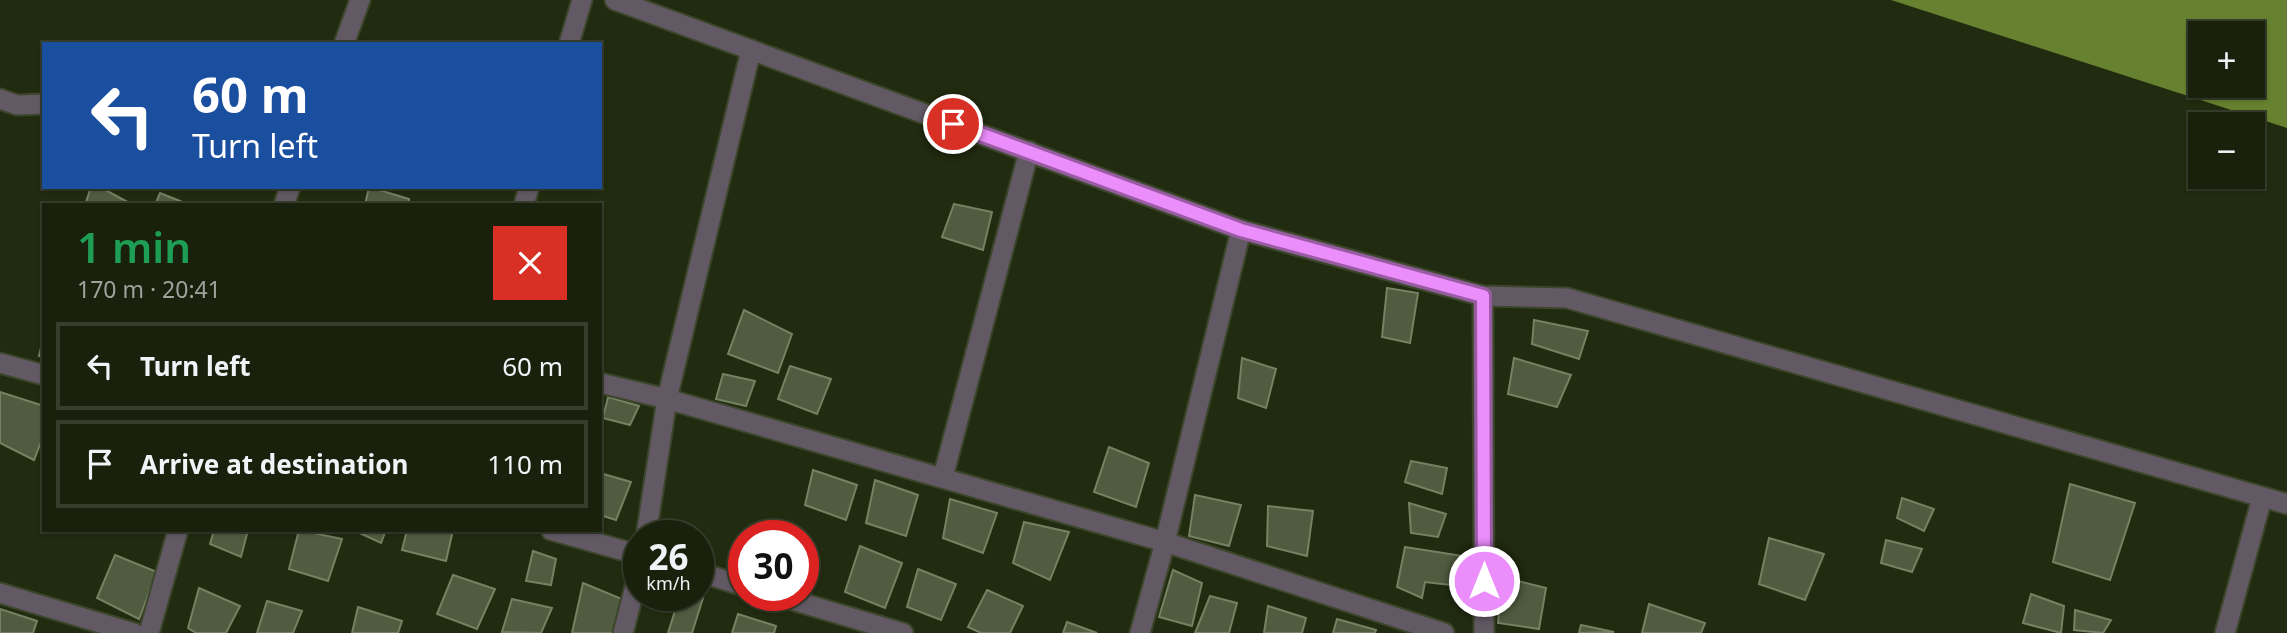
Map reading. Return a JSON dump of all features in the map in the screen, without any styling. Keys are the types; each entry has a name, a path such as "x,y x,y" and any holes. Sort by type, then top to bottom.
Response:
{"street":[{"path":"345,42 360,0"},
{"path":"570,42 582,0"},
{"path":"615,0 1241,230 1483,296 1567,298 2287,504"},
{"path":"648,520 667,399 751,50"},
{"path":"0,100 17,105 42,104"},
{"path":"943,477 1029,151"},
{"path":"1140,633 1166,542 1241,230"},
{"path":"1483,296 1484,633"},
{"path":"0,363 42,374"},
{"path":"602,383 667,399 1166,542 1444,633"},
{"path":"2225,633 2262,498"},
{"path":"149,633 177,532"},
{"path":"558,532 623,550"},
{"path":"0,593 134,633"},
{"path":"819,608 903,633"},
{"path":"623,633 629,611"}],"shaded area":[{"path":"1891,0 2287,0 2287,128 2265,121 2265,112 2238,112 2194,98 2265,98 2265,21 2188,21 2188,96"}],"building":[{"path":"90,189 104,189 129,203 86,203"},
{"path":"369,189 409,199 409,203 365,203"},
{"path":"160,193 185,203 156,203"},
{"path":"954,204 992,212 983,250 942,237"},
{"path":"1387,288 1418,293 1410,343 1382,337"},
{"path":"744,310 792,334 778,373 728,354"},
{"path":"1534,320 1588,331 1579,359 1532,344"},
{"path":"1242,358 1276,369 1266,408 1238,398"},
{"path":"1514,358 1571,375 1557,407 1508,394"},
{"path":"790,366 831,379 817,414 778,399"},
{"path":"723,374 755,381 746,406 716,399"},
{"path":"0,392 42,405 42,439 34,460 0,443"},
{"path":"608,397 639,406 630,425 603,418"},
{"path":"1109,447 1149,463 1136,507 1094,492"},
{"path":"1411,461 1447,468 1442,494 1405,482"},
{"path":"813,470 857,485 846,520 805,505"},
{"path":"602,474 631,482 616,520 602,516"},
{"path":"875,480 918,495 906,536 866,523"},
{"path":"2070,484 2135,503 2110,580 2053,562"},
{"path":"1195,495 1241,505 1229,546 1189,536"},
{"path":"1902,498 1934,509 1924,531 1897,518"},
{"path":"950,499 997,513 983,553 943,538"},
{"path":"1409,503 1446,514 1438,537 1411,533"},
{"path":"1268,506 1313,511 1307,556 1267,546"},
{"path":"1024,522 1069,532 1050,580 1013,563"},
{"path":"213,532 247,532 241,557 210,544"},
{"path":"298,532 342,539 328,581 289,569"},
{"path":"357,532 385,532 381,543"},
{"path":"406,532 453,532 446,561 402,550"},
{"path":"1769,538 1824,554 1805,600 1759,584"},
{"path":"1886,540 1922,549 1912,572 1881,563"},
{"path":"860,546 902,563 885,608 845,592"},
{"path":"1405,547 1463,556 1459,586 1425,582 1422,598 1397,587"},
{"path":"533,551 556,559 551,585 526,581"},
{"path":"115,555 157,572 139,619 97,598"},
{"path":"918,569 956,584 941,620 907,607"},
{"path":"1173,570 1202,583 1192,626 1159,617"},
{"path":"453,575 495,589 477,629 437,614"},
{"path":"1502,577 1546,588 1539,629 1498,623"},
{"path":"583,583 622,599 614,633 572,633"},
{"path":"199,588 240,606 226,633 196,633 188,628"},
{"path":"987,590 1023,606 1010,633 981,633 968,627"},
{"path":"2031,594 2064,606 2061,633 2023,623"},
{"path":"1210,596 1237,603 1229,633 1195,633"},
{"path":"512,599 552,608 541,633 502,632"},
{"path":"267,601 302,611 293,633 257,633"},
{"path":"1649,604 1705,623 1701,633 1642,633"},
{"path":"1268,606 1306,618 1302,633 1264,633"},
{"path":"358,607 402,621 398,633 352,633"},
{"path":"0,609 37,621 33,633 0,633"},
{"path":"2075,610 2111,620 2103,633 2074,630"},
{"path":"675,611 699,611 692,633 668,633"},
{"path":"738,614 776,626 774,633 732,633"},
{"path":"1337,619 1376,630 1375,633 1333,633"},
{"path":"1067,622 1097,633 1063,633"},
{"path":"1581,625 1614,632 1579,633"}],"route":[{"path":"953,124 1241,230 1483,296 1484,581"}]}
